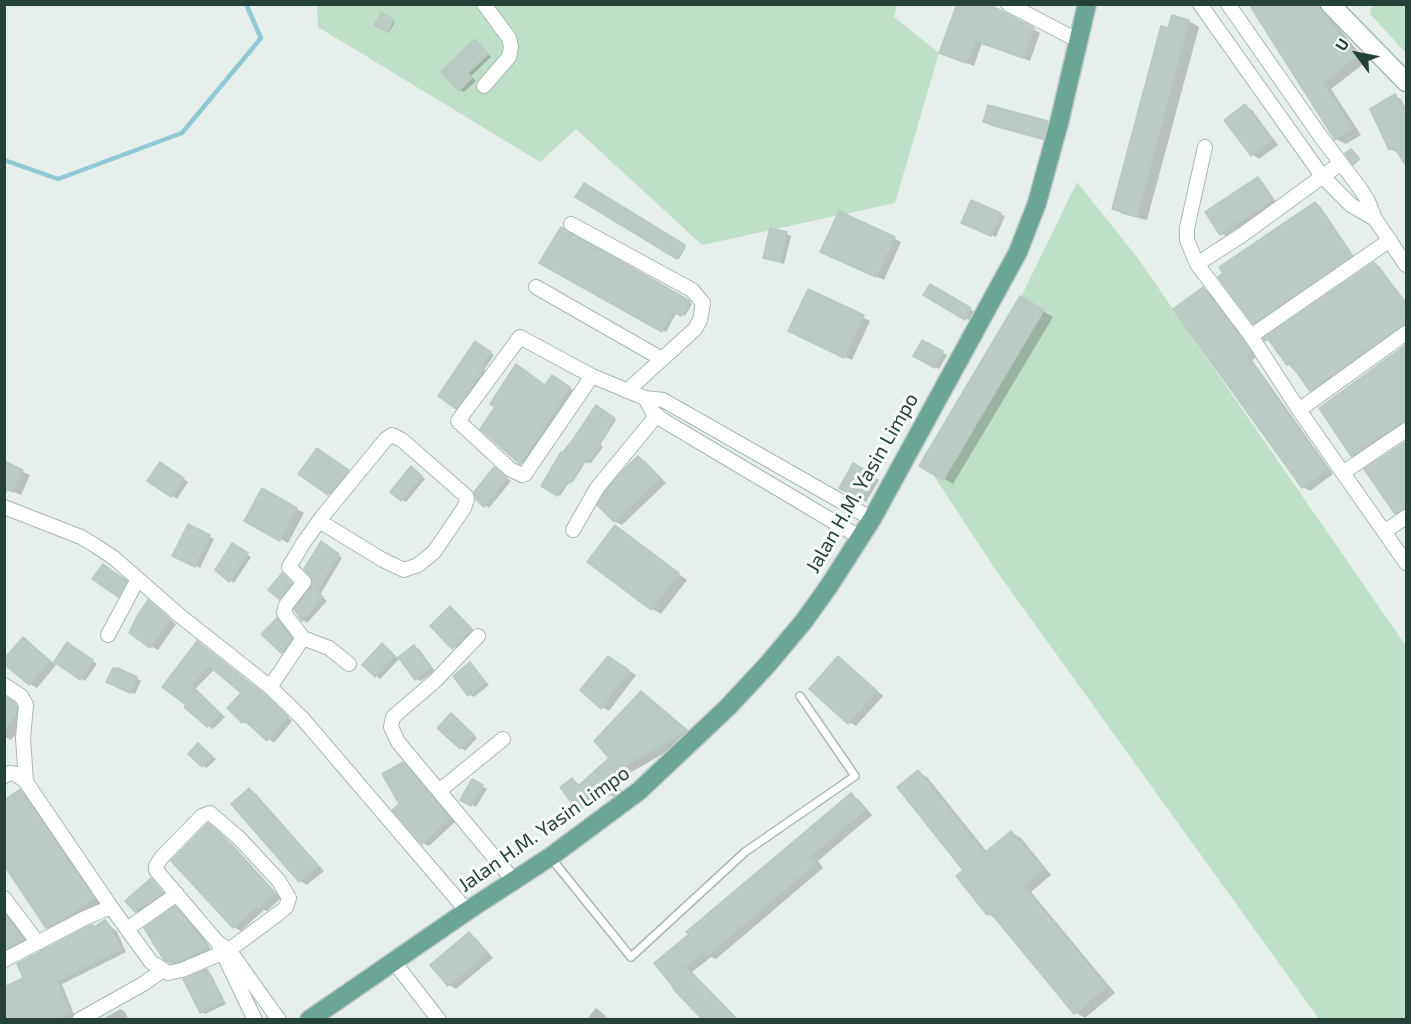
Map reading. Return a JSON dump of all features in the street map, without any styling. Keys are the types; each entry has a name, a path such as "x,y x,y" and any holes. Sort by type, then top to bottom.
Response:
{"main road":[{"name":"Jalan H.M. Yasin Limpo","path":"309,1020 550,857 639,791 728,707 804,621 872,519 1010,268 1026,234 1059,123 1087,4"}],"street":[{"path":"483,86 509,57 511,47 509,38 484,4"},
{"path":"1008,4 1079,41"},
{"path":"1200,4 1322,176 1351,205 1375,219"},
{"path":"1228,4 1364,194 1375,219 1407,265"},
{"path":"1330,4 1407,82"},
{"path":"1303,150 1321,137"},
{"path":"1205,147 1187,228 1187,240 1197,264 1251,336 1299,410 1407,563"},
{"path":"1197,264 1226,246 1341,163"},
{"path":"571,224 692,290 703,303 703,312 695,329 627,391"},
{"path":"1251,336 1389,240"},
{"path":"536,287 662,359"},
{"path":"1299,410 1407,333"},
{"path":"592,376 525,474 516,473 510,469 458,421 520,337 592,376 645,398 663,400 872,519"},
{"path":"645,398 657,416 861,537"},
{"path":"573,530 597,488 657,416"},
{"path":"1344,472 1407,430"},
{"path":"319,521 383,560 404,570 418,565 434,552 464,508 467,499 402,440 392,435 381,444 319,521 289,567 304,582 286,605 284,613 303,638 323,645 349,664"},
{"path":"4,507 81,537 114,558 179,615 270,687 302,718 467,911"},
{"path":"1384,532 1407,517"},
{"path":"108,635 138,579"},
{"path":"478,636 435,681 392,719 391,727 398,742 514,881"},
{"path":"270,687 303,638"},
{"path":"4,685 21,696 26,705 23,738 27,782"},
{"path":"440,791 503,739"},
{"path":"4,776 10,773 16,774 27,782 126,929 151,962 173,973 223,949 279,913 286,906 289,898 279,881 239,838 210,813 202,816 156,866 159,875 223,949 279,1020"},
{"path":"126,929 177,894"},
{"path":"4,898 38,943"},
{"path":"4,960 111,907"},
{"path":"223,949 255,1020"},
{"path":"394,962 439,1020"},
{"path":"79,1020 163,970"}],"lane":[{"path":"550,857 631,957 745,852 855,776 800,696"}],"green space":[{"path":"1372,4 1406,5 1406,53 1370,14"},
{"path":"317,5 897,5 894,17 939,53 895,203 702,245 576,129 540,162 318,27"},
{"path":"1077,182 1137,257 1406,646 1406,1019 1319,1019 995,569 934,476"}],"building":[{"path":"957,4 984,4 994,7 1034,28 1023,58 975,41 966,63 939,53"},
{"path":"1249,4 1316,4 1357,56 1323,83 1352,129 1335,140"},
{"path":"382,12 394,20 387,32 374,25"},
{"path":"1172,15 1189,20 1137,216 1112,209 1161,26 1168,28"},
{"path":"475,39 488,54 468,73 472,78 459,91 441,72"},
{"path":"1395,94 1407,114 1407,167 1394,147 1389,150 1370,109"},
{"path":"1245,104 1272,140 1251,156 1224,120"},
{"path":"988,105 1048,121 1043,139 983,122"},
{"path":"1351,149 1360,159 1353,165 1345,153"},
{"path":"1258,177 1273,199 1220,235 1205,212"},
{"path":"584,183 685,245 677,259 575,197"},
{"path":"971,200 1001,213 991,236 961,223"},
{"path":"1315,202 1352,256 1253,324 1218,277 1223,273 1219,267"},
{"path":"839,211 895,237 876,277 820,252"},
{"path":"561,227 690,301 681,316 673,311 662,332 539,263"},
{"path":"770,228 787,232 780,262 763,258"},
{"path":"1374,262 1407,304 1407,324 1310,391 1290,363 1287,365 1268,339 1265,341 1263,338"},
{"path":"930,284 971,308 965,320 923,295"},
{"path":"1203,287 1244,341 1251,352 1246,355 1327,470 1302,488 1173,309"},
{"path":"808,289 864,315 844,358 788,331"},
{"path":"1020,296 1044,310 943,480 919,466"},
{"path":"922,340 943,351 935,368 913,356"},
{"path":"475,341 491,352 473,385 456,409 438,396"},
{"path":"1407,344 1407,421 1351,456 1319,408"},
{"path":"516,364 545,385 552,375 570,387 520,464 480,429 495,407 490,404"},
{"path":"596,405 615,418 588,463 584,460 570,483 567,481 557,496 541,486 561,452 572,441"},
{"path":"1407,441 1407,508 1395,514 1364,469"},
{"path":"317,448 349,470 328,495 298,474"},
{"path":"638,456 660,478 614,522 597,505 622,471"},
{"path":"4,461 23,470 13,492 4,488"},
{"path":"160,462 184,478 171,497 147,481"},
{"path":"853,463 875,476 861,501 839,488"},
{"path":"411,466 422,476 401,501 390,492"},
{"path":"494,467 507,478 484,507 476,500 474,492"},
{"path":"262,488 297,508 280,541 244,521"},
{"path":"188,524 210,535 195,567 172,556"},
{"path":"615,525 679,573 651,610 587,562"},
{"path":"321,541 339,554 317,591 323,597 302,621 294,609 313,583 311,576 304,569"},
{"path":"232,543 248,553 229,582 215,570"},
{"path":"103,564 127,581 118,597 92,579"},
{"path":"282,573 292,583 279,599 268,590"},
{"path":"148,600 170,619 150,648 129,633"},
{"path":"450,606 472,629 452,649 430,626"},
{"path":"277,618 292,638 281,653 261,634"},
{"path":"23,637 50,661 29,685 4,664 4,659"},
{"path":"197,641 264,694 288,717 267,741 245,721 242,723 227,708 241,693 209,666 191,685 220,713 207,727 184,707 186,705 162,687"},
{"path":"67,642 93,660 80,680 54,662"},
{"path":"382,643 395,656 375,677 362,665"},
{"path":"414,645 431,668 415,680 398,657"},
{"path":"608,656 629,670 601,709 580,690"},
{"path":"838,656 877,691 848,724 809,689"},
{"path":"470,662 485,682 468,696 453,676"},
{"path":"113,668 137,677 130,693 106,682"},
{"path":"641,691 687,730 607,776 617,788 608,796 599,786 573,805 560,787 572,778 578,786 609,758 594,741"},
{"path":"4,696 14,702 17,707 16,714 4,731"},
{"path":"451,713 474,735 460,749 437,728"},
{"path":"198,743 212,756 202,767 188,754"},
{"path":"403,762 450,818 422,844 392,810 399,804 382,774"},
{"path":"918,770 984,853 1011,831 1043,869 1023,886 1107,987 1074,1014 990,912 987,915 956,876 963,870 897,787"},
{"path":"472,779 483,785 471,806 460,800"},
{"path":"249,788 318,866 299,882 231,804"},
{"path":"20,789 94,898 46,928 4,865 4,800"},
{"path":"851,793 865,810 810,856 816,863 707,956 704,952 685,967 737,1020 703,1020 673,989 654,963 689,934 686,932"},
{"path":"208,823 225,838 275,893 233,928 171,861"},
{"path":"151,878 163,893 135,912 125,901"},
{"path":"175,906 207,948 170,963 164,960 144,928"},
{"path":"4,914 23,940 5,949 4,948"},
{"path":"105,920 121,949 57,981 70,1013 55,1020 4,1020 4,987 23,978 17,964"},
{"path":"469,932 487,953 448,986 430,965"},
{"path":"207,969 223,1001 200,1013 183,979"}],"waterway":[{"path":"4,160 58,179 182,133 261,38 246,4"}]}
